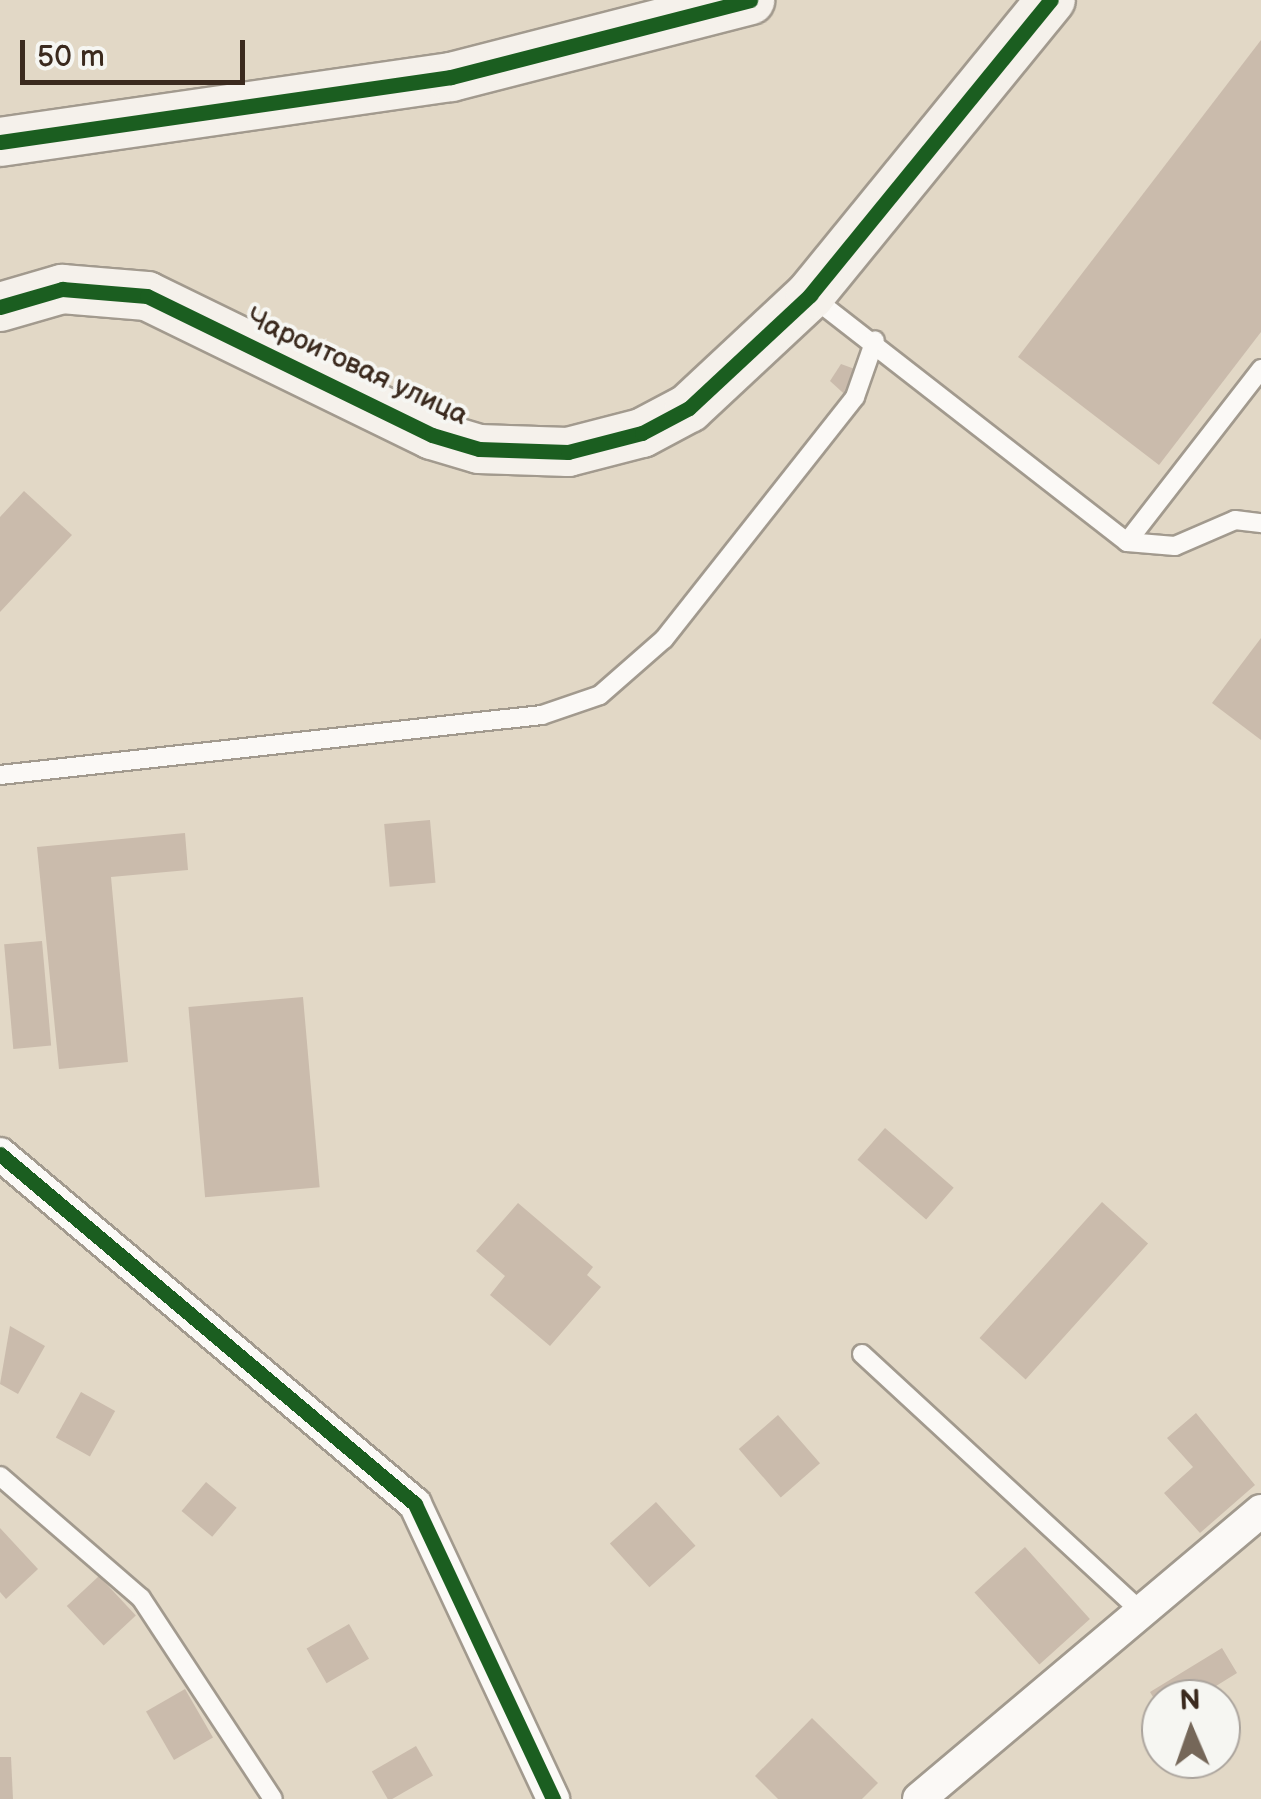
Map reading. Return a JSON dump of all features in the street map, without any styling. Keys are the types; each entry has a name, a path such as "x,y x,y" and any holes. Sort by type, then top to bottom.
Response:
{"street":[{"path":"0,142 451,77 750,0"},
{"name":"Чароитовая улица","path":"0,307 62,289 147,296 432,435 529,454 642,433 689,408 810,295 1051,0"},
{"path":"0,1154 415,1504 553,1799"},
{"path":"919,1799 1144,1614 1261,1511"}],"lane":[{"path":"810,295 876,340 1127,542 1175,546 1234,520 1261,523"},
{"path":"0,775 542,714 600,695 632,676 852,402 876,340"},
{"path":"1127,542 1261,369"},
{"path":"862,1354 1144,1614"},
{"path":"0,1476 141,1598 273,1799"}],"building":[{"path":"1261,40 1261,332 1159,465 1018,357"},
{"path":"841,364 863,372 852,401 830,381"},
{"path":"24,491 72,535 0,612 0,517"},
{"path":"1261,638 1261,740 1212,703"},
{"path":"430,820 435,883 390,887 384,824"},
{"path":"185,833 188,870 111,877 128,1062 59,1069 37,847"},
{"path":"42,941 51,1046 13,1049 4,944"},
{"path":"303,997 320,1187 205,1197 188,1007"},
{"path":"885,1128 954,1188 926,1219 857,1160"},
{"path":"1102,1202 1148,1243 1026,1379 980,1338"},
{"path":"518,1203 593,1267 587,1275 601,1287 550,1346 490,1295 505,1276 476,1251"},
{"path":"10,1326 45,1346 18,1394 0,1384"},
{"path":"81,1392 115,1411 90,1456 56,1437"},
{"path":"1196,1413 1255,1485 1200,1533 1164,1493 1193,1467 1167,1438"},
{"path":"778,1415 820,1463 781,1497 739,1449"},
{"path":"206,1482 237,1508 212,1537 182,1511"},
{"path":"656,1502 695,1546 649,1587 610,1543"},
{"path":"0,1528 38,1569 6,1599 0,1592"},
{"path":"1025,1547 1090,1619 1039,1665 974,1593"},
{"path":"99,1576 136,1615 104,1646 67,1606"},
{"path":"349,1624 369,1659 327,1683 307,1649"},
{"path":"1222,1648 1237,1673 1227,1679 1171,1679"},
{"path":"185,1689 213,1737 174,1760 146,1712"},
{"path":"812,1718 878,1783 862,1799 778,1799 755,1776"},
{"path":"416,1746 433,1775 388,1799 372,1772"},
{"path":"0,1757 11,1757 13,1799 0,1799"}],"cycle path":[{"path":"0,142 451,77 750,0"},
{"path":"0,307 62,289 147,296 432,435 479,449 568,452 642,433 689,408 810,295 1051,0"},
{"path":"0,1154 415,1504 553,1799"}]}
